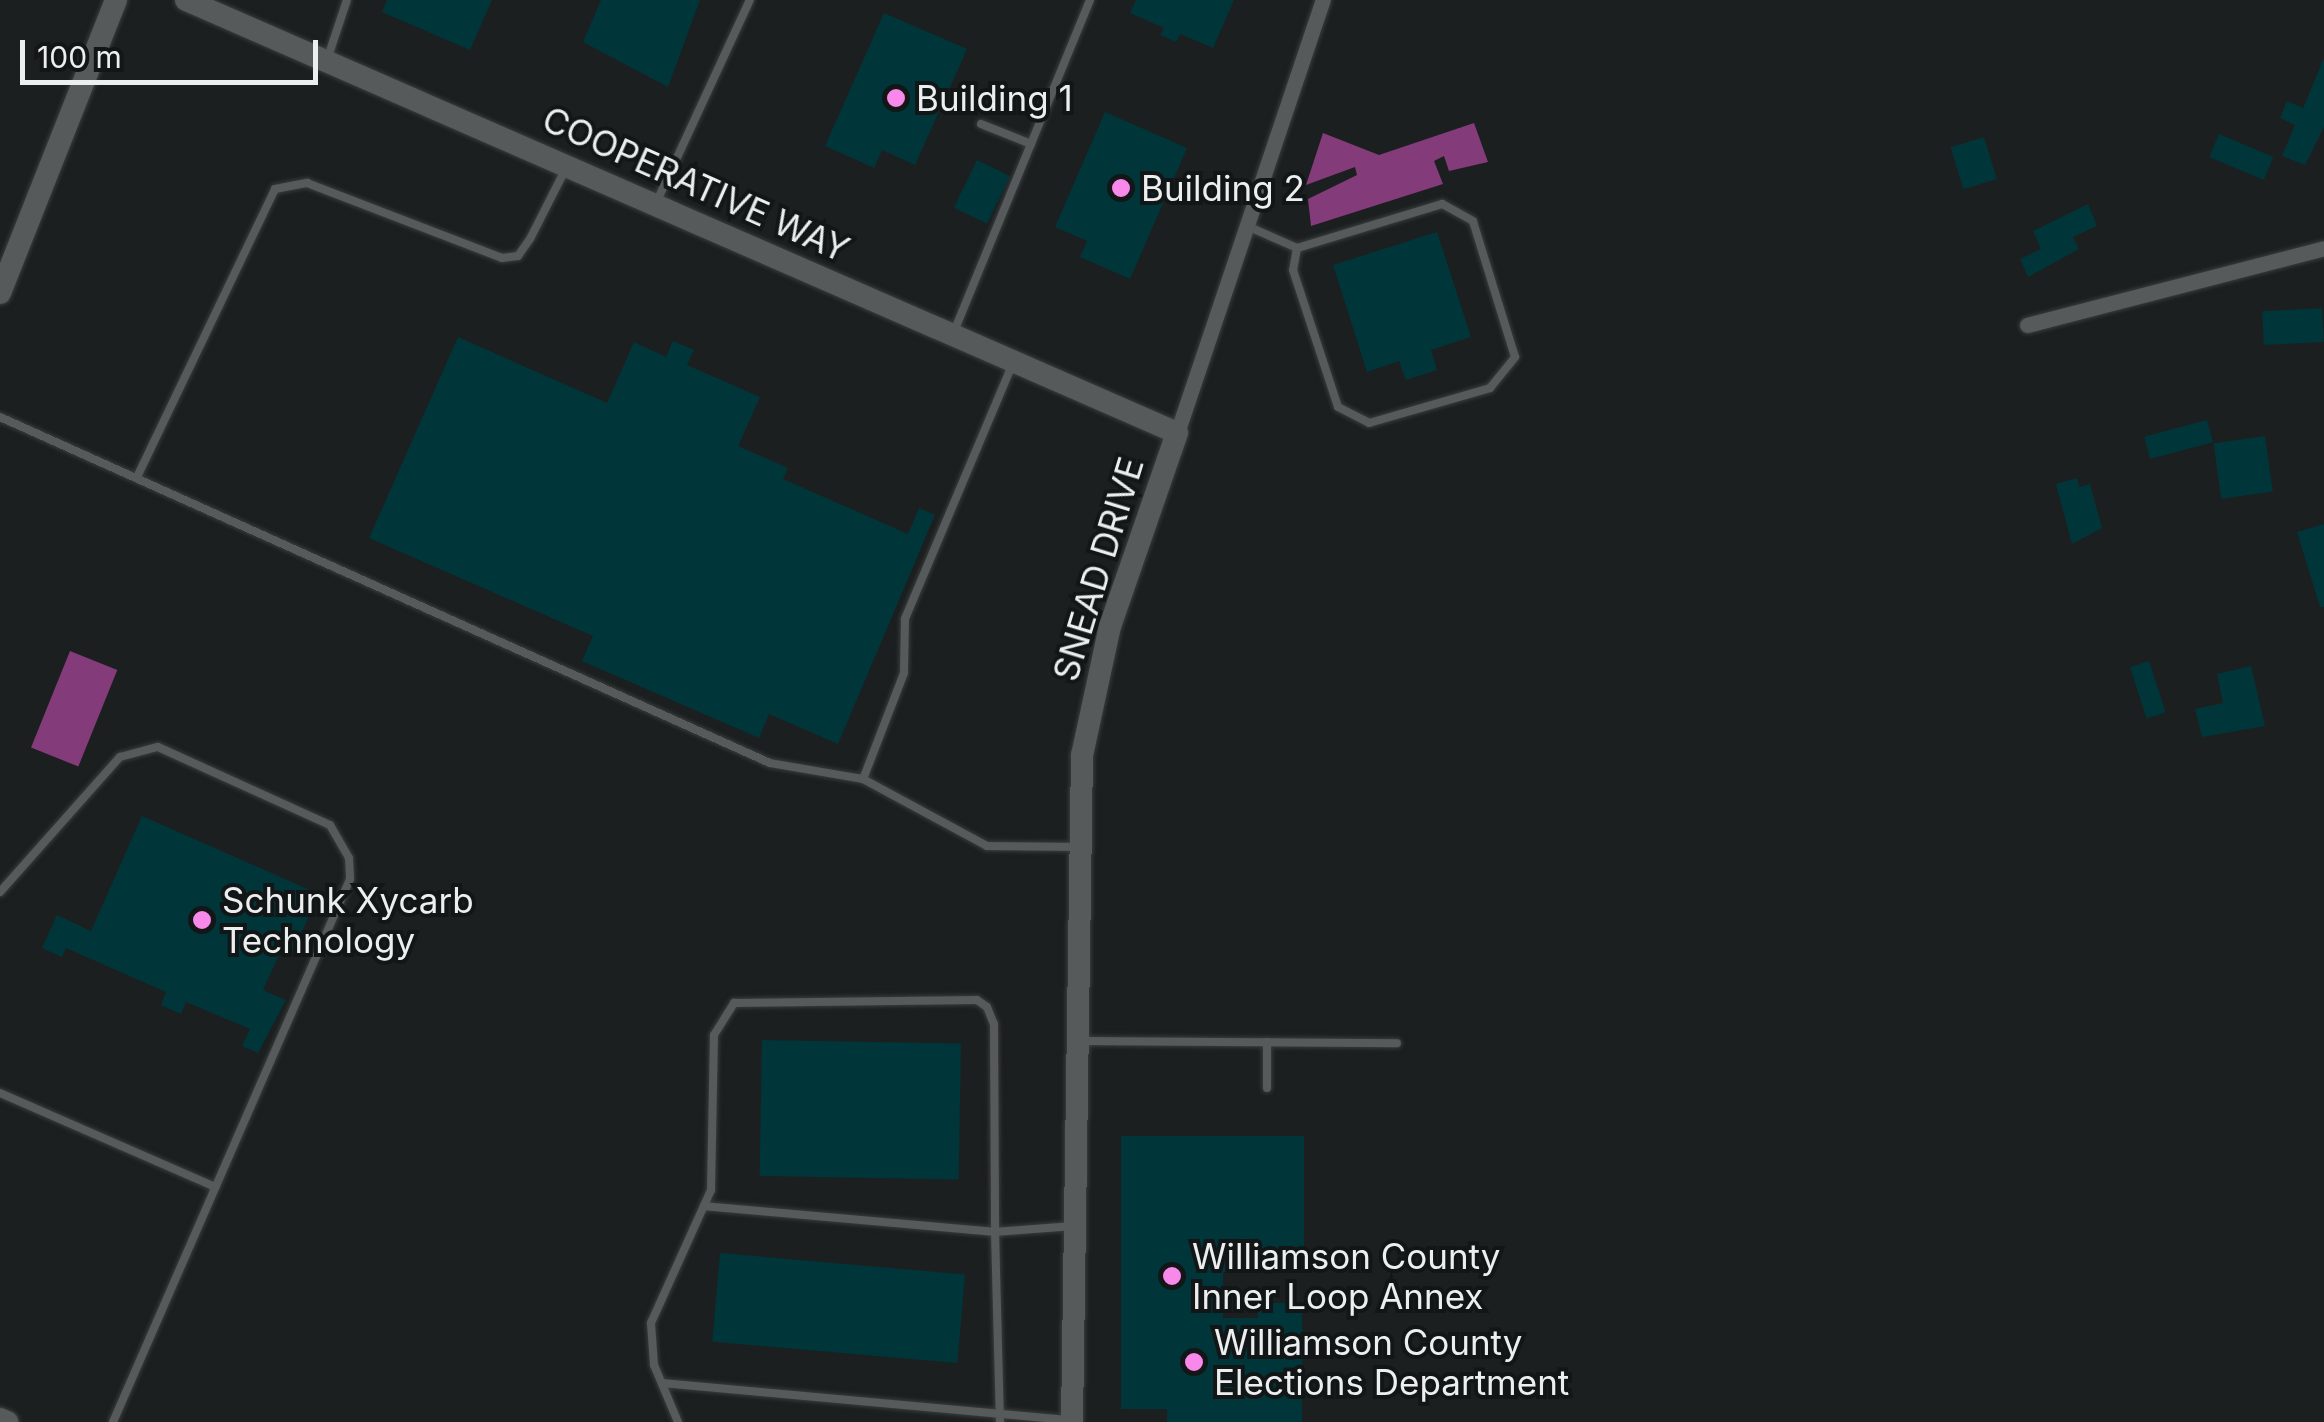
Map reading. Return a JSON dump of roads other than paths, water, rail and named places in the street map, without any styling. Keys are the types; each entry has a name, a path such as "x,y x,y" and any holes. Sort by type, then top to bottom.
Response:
{"street":[{"path":"0,294 9,246 116,0"},
{"name":"COOPERATIVE WAY","path":"186,0 1177,433"},
{"name":"SNEAD DRIVE","path":"1072,1421 1078,1226 1082,756 1110,626 1323,0"},
{"path":"2027,325 2324,248"}],"lane":[{"path":"326,61 347,0"},
{"path":"656,204 750,0"},
{"path":"953,334 1090,0"},
{"path":"982,124 1030,144"},
{"path":"138,476 275,189 308,183 502,258 518,256 567,166"},
{"path":"1247,226 1298,248 1442,204 1472,222 1515,357 1490,388 1369,422 1338,406 1293,270 1298,248"},
{"path":"863,779 904,673 904,619 1014,361"},
{"path":"0,416 770,763 863,779 988,846 1079,847"},
{"path":"0,892 120,757 158,747 340,836 350,878 112,1422"},
{"path":"678,1422 648,1344 651,1324 711,1190 714,1035 734,1003 977,1000 994,1024 1000,1422"},
{"path":"1078,1041 1397,1042"},
{"path":"1267,1042 1267,1088"},
{"path":"0,1093 216,1187"},
{"path":"704,1206 995,1232 1078,1226"},
{"path":"662,1383 1000,1409 1072,1421"}],"place":[{"name":"Building 1","path":"896,98"},
{"name":"Building 2","path":"1121,188"},
{"name":"Schunk Xycarb Technology","path":"202,920"},
{"name":"Williamson County Inner Loop Annex","path":"1172,1276"},
{"name":"Williamson County Elections Department","path":"1194,1362"}]}
